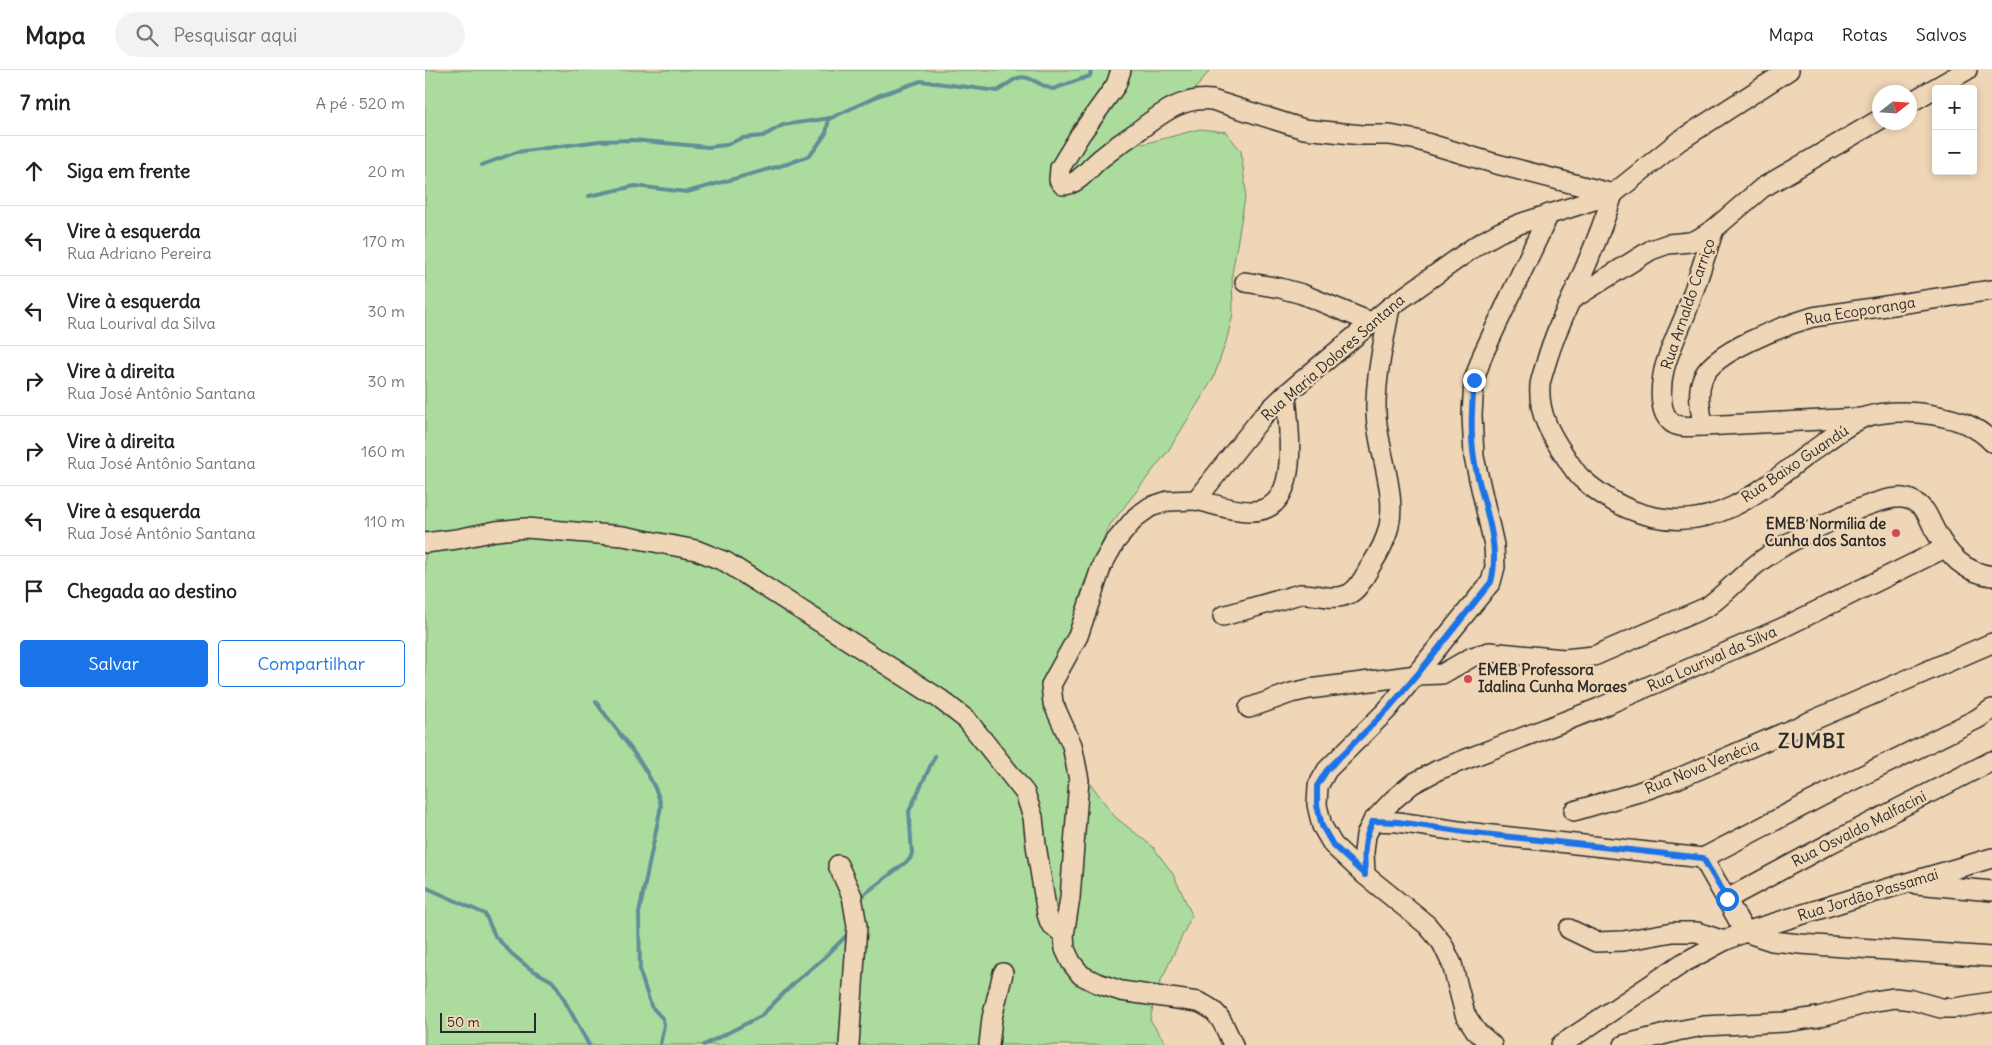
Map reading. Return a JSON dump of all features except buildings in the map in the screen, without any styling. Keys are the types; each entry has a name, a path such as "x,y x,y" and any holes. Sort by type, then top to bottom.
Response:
{"street":[{"path":"1121,70 1116,85 1080,135 1060,168 1059,180 1063,185 1074,183 1101,158 1160,114 1188,101 1200,98 1212,100 1304,129 1362,135 1390,135 1417,140 1493,163 1613,194"},
{"name":"Rua Maria Dolores Santana","path":"1196,500 1263,416 1286,394 1390,307 1477,245 1522,223 1613,194 1679,141 1789,70"},
{"path":"1917,98 1967,70"},
{"path":"1570,300 1651,250 1668,244 1694,241 1714,229 1762,188 1872,124"},
{"name":"Rua Baixo Guandú","path":"1613,194 1555,334 1540,383 1540,403 1543,416 1553,438 1577,474 1598,493 1625,508 1658,519 1683,520 1709,516 1734,506 1830,438 1864,418 1893,412 1910,411 1952,418 1984,434 1992,442"},
{"path":"1492,1045 1476,1031 1465,1014 1452,964 1442,943 1427,926 1365,875 1333,845 1322,826 1317,805 1317,786 1327,770 1387,710 1417,675 1491,582 1495,567 1494,545 1474,457 1472,415 1474,380 1483,354 1549,214"},
{"name":"Rua Arnaldo Carriço","path":"1714,229 1687,311 1664,369 1661,387 1663,405 1671,423 1677,426 1703,426 1864,418"},
{"path":"1245,282 1302,294 1373,323"},
{"name":"Rua Ecoporanga","path":"1703,426 1700,394 1702,380 1707,370 1717,360 1786,325 1813,317 1992,290"},
{"path":"1223,616 1300,594 1333,598 1349,594 1356,589 1381,550 1390,526 1390,500 1376,414 1377,392 1390,307"},
{"path":"1233,1045 1221,1018 1215,1010 1198,1002 1121,991 1097,983 1081,975 1071,962 1065,949 1064,935 1070,898 1079,780 1072,745 1053,703 1051,684 1078,636 1102,565 1115,542 1137,517 1150,507 1168,501 1196,500 1254,511 1273,505 1280,498 1286,486 1289,473 1286,394"},
{"path":"1249,708 1291,693 1309,689 1417,675 1442,674 1472,658 1489,652 1564,659 1594,656 1707,607 1723,597 1736,581 1761,560 1789,543 1824,525 1886,499 1903,498 1915,502 1925,512 1945,548 1960,565 1978,574 1992,576"},
{"path":"425,543 496,531 534,528 623,536 697,550 726,562 940,699 967,720 1016,780 1030,804 1047,914 1050,923 1064,935"},
{"name":"Rua Lourival da Silva","path":"1365,875 1364,852 1366,835 1373,821 1412,784 1438,770 1599,708 1782,628 1945,548"},
{"name":"Rua Nova Venécia","path":"1574,811 1679,778 1992,643"},
{"path":"1373,821 1398,822 1465,832 1703,858 1841,786 1977,719 1992,709"},
{"name":"Rua Osvaldo Malfacini","path":"1727,899 1829,844 1992,761"},
{"path":"1703,858 1745,932 1772,941 1800,944 1992,957"},
{"name":"Rua Jordão Passamai","path":"1561,1045 1683,963 1724,941 1745,932 1992,858"},
{"path":"838,864 852,896 857,926 849,1045"},
{"path":"1906,883 1992,891"},
{"path":"1569,929 1596,942 1623,941 1673,932 1697,932 1724,941"},
{"path":"989,1045 992,1018 1003,973"},
{"path":"1624,1045 1677,1030 1704,1026 1785,1022 1818,1016 1875,1000 1895,998 1941,1008 1955,1008 1992,1002"}],"green space":[{"path":"425,70 1210,70 1196,88 1136,136 1143,144 1200,129 1226,132 1241,151 1246,192 1232,274 1233,314 1226,342 1213,379 1168,451 1110,525 1084,583 1070,632 1044,686 1087,779 1115,817 1153,847 1173,874 1192,915 1157,989 1150,1020 1167,1045 425,1045"}],"waterway":[{"path":"482,165 517,152 599,141 633,140 708,147 726,145 742,138 763,136 783,125 831,118 880,95 921,81 997,91 1015,79 1022,77 1053,89 1090,76 1091,70"},
{"path":"589,196 635,186 687,192 787,164 809,156 826,133 829,118"},
{"path":"596,702 643,766 657,793 661,806 639,913 640,972 651,1006 663,1019 664,1025 660,1045"},
{"path":"858,899 910,859 912,853 909,811 935,756"},
{"path":"425,887 485,914 495,936 512,954 529,968 552,981 557,987 589,1045"},
{"path":"704,1045 761,1016 850,932"}],"place":[{"name":"EMEB Normília de Cunha dos Santos","path":"1896,533"},
{"name":"EMEB Professora Idalina Cunha Moraes","path":"1468,679"}],"district":[{"name":"ZUMBI","path":"1812,741"}],"route":[{"path":"1474,380 1472,415 1474,457 1494,545 1495,567 1491,582 1387,710 1327,770 1317,786 1317,805 1322,826 1333,845 1365,875 1364,852 1366,835 1373,821 1398,822 1465,832 1703,858 1727,899"}]}
